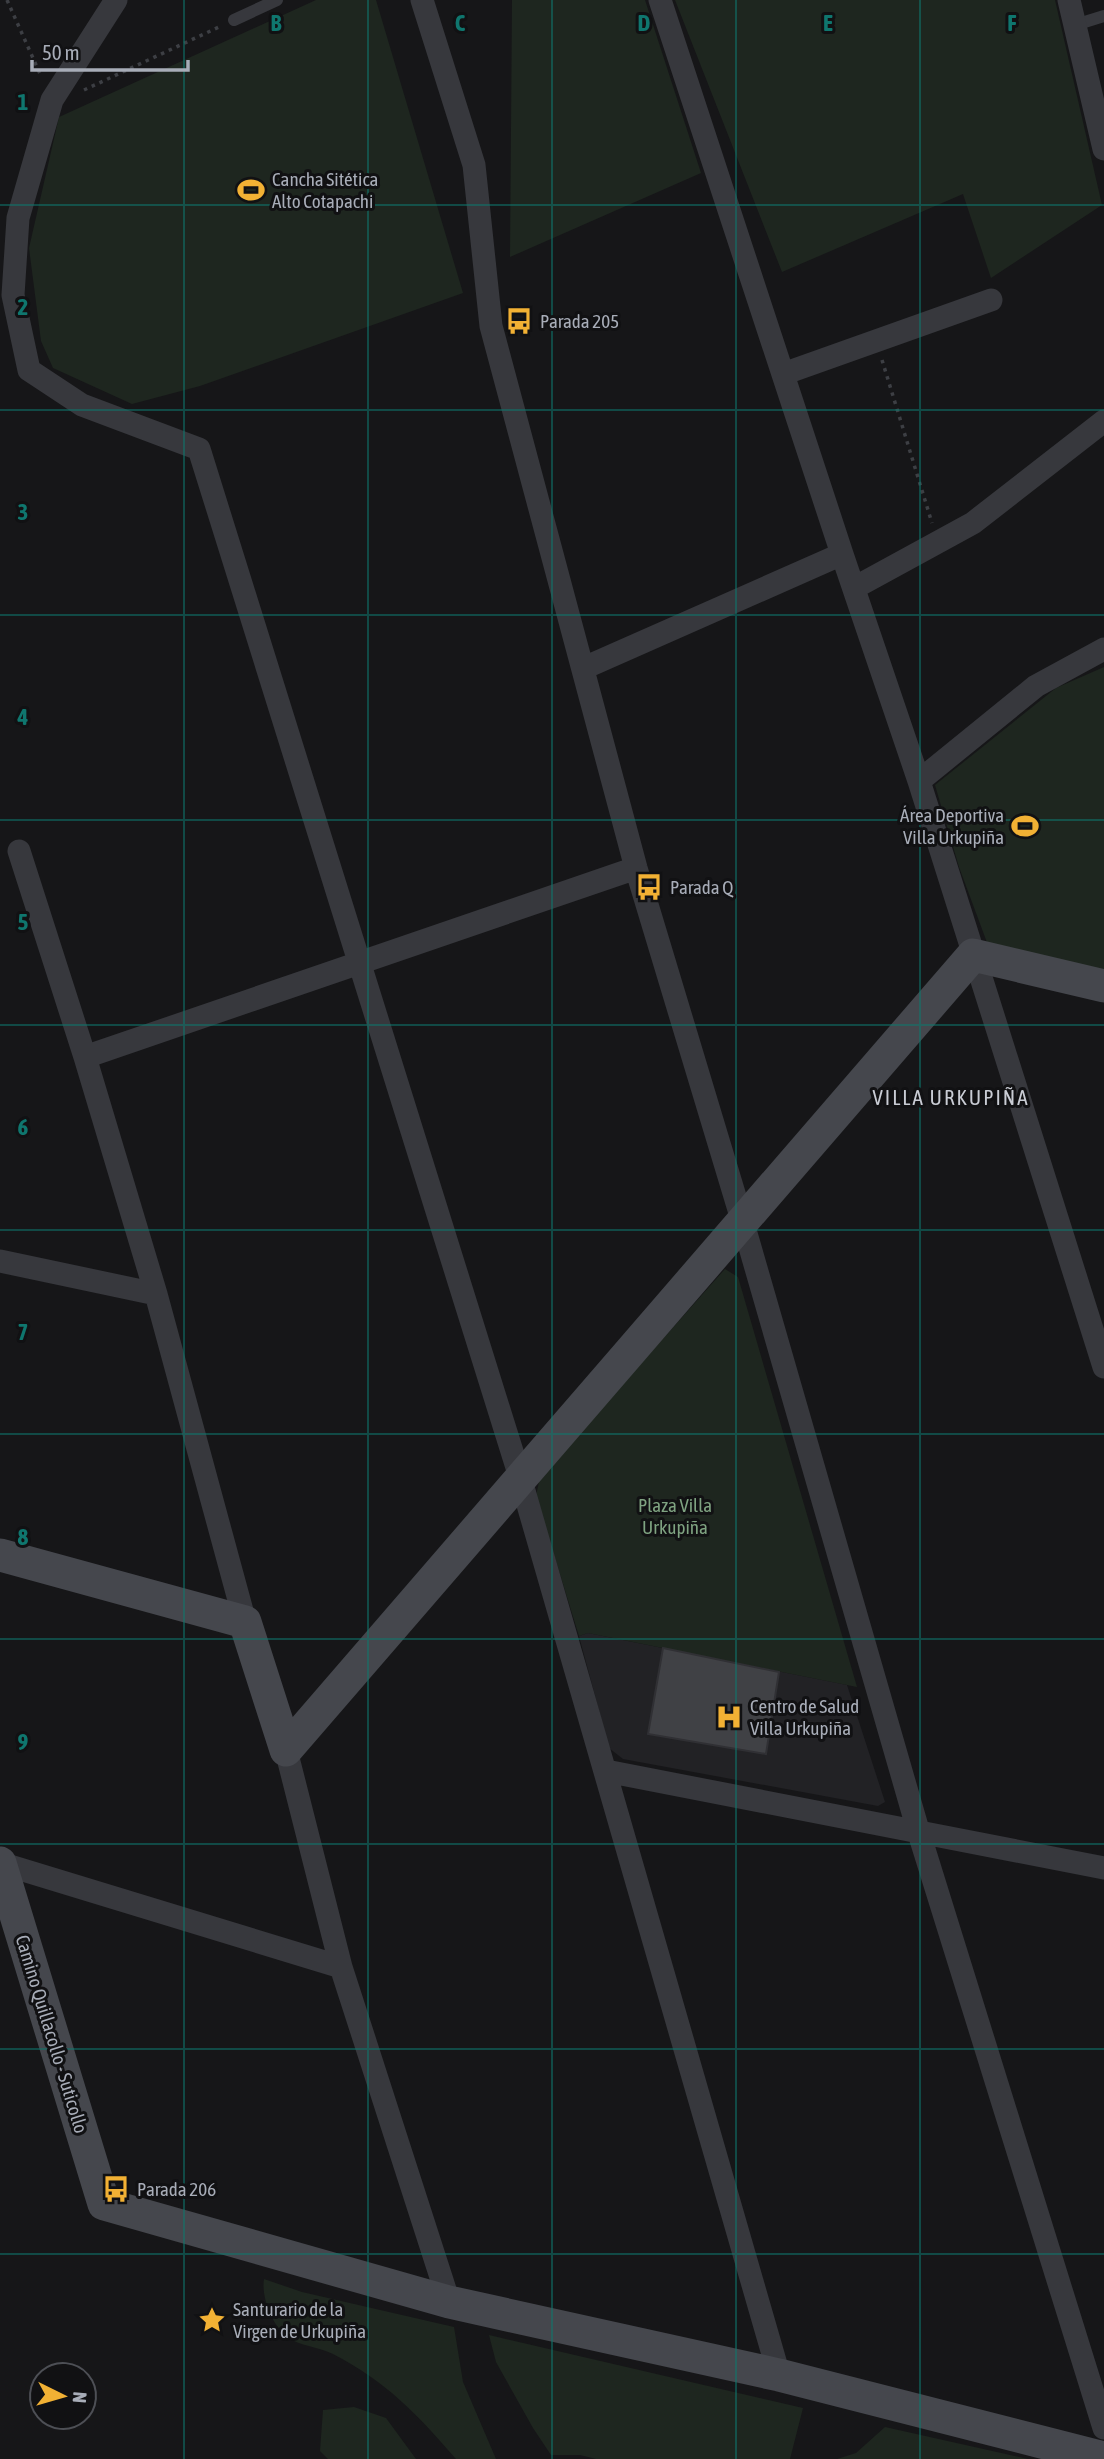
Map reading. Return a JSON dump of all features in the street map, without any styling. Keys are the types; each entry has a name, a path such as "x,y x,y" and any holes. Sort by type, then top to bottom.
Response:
{"street":[{"path":"116,0 51,103 18,218 13,295 29,370 82,405 199,449 520,1478 779,2375"},
{"path":"422,0 474,165 491,326 636,868 743,1223 918,1830 1104,2428"},
{"path":"660,0 919,781 1104,1367"},
{"path":"1069,0 1104,149"},
{"path":"783,374 992,300"},
{"path":"854,588 973,523 1104,421"},
{"path":"584,668 842,554"},
{"path":"919,781 1036,686 1104,649"},
{"path":"19,851 85,1057 156,1294 245,1622 286,1750 341,1967 449,2302 779,2375 1104,2458"},
{"path":"85,1057 636,868"},
{"path":"973,955 1104,986"},
{"path":"286,1750 973,955"},
{"path":"0,1261 156,1294"},
{"path":"1080,1285 1104,1290"},
{"path":"0,1555 245,1622"},
{"path":"606,1771 1104,1868"},
{"path":"0,1863 341,1967"},
{"name":"Camino Quillacollo - Suticollo","path":"0,1863 104,2204 449,2302"}],"lane":[{"path":"234,20 277,0"},
{"path":"1075,25 1104,16"}],"path":[{"path":"7,0 51,103 234,20"},
{"path":"876,341 938,542"}],"shaded area":[{"name":"Centro de Salud Villa Urkupiña","path":"588,1633 847,1685 885,1802 878,1806 623,1759 609,1748 579,1636"}],"green space":[{"path":"316,0 376,0 463,293 200,386 132,404 53,368 41,341 29,248 59,117"},
{"path":"512,0 645,0 701,173 510,257"},
{"path":"675,0 1055,0 1102,205 991,278 963,194 782,272"},
{"name":"Área Deportiva Villa Urkupiña","path":"1104,667 1104,980 992,956 959,867 935,785 1056,688"},
{"name":"Plaza Villa Urkupiña","path":"725,1269 738,1277 857,1687 588,1633 579,1636 536,1496 540,1477"},
{"path":"264,2279 302,2292 454,2327 463,2382 496,2459 456,2459 414,2413 370,2376 333,2354 287,2337 269,2310 264,2294"},
{"path":"489,2335 803,2408 790,2459 596,2459 580,2455 551,2455 496,2362"},
{"path":"354,2407 386,2418 416,2459 328,2459 320,2451 323,2410"},
{"path":"885,2427 1028,2459 837,2459 856,2453"}],"building":[{"name":"Centro de Salud Villa Urkupiña","path":"663,1648 779,1672 766,1754 648,1734"}],"place":[{"name":"Cancha Sitética Alto Cotapachi","path":"251,190"},
{"name":"Parada 205","path":"519,321"},
{"name":"Área Deportiva Villa Urkupiña","path":"1025,826"},
{"name":"Parada Q","path":"649,887"},
{"name":"Centro de Salud Villa Urkupiña","path":"729,1717"},
{"name":"Parada 206","path":"116,2189"},
{"name":"Santurario de la Virgen de Urkupiña","path":"212,2320"}],"district":[{"name":"VILLA URKUPIÑA","path":"951,1097"}]}
